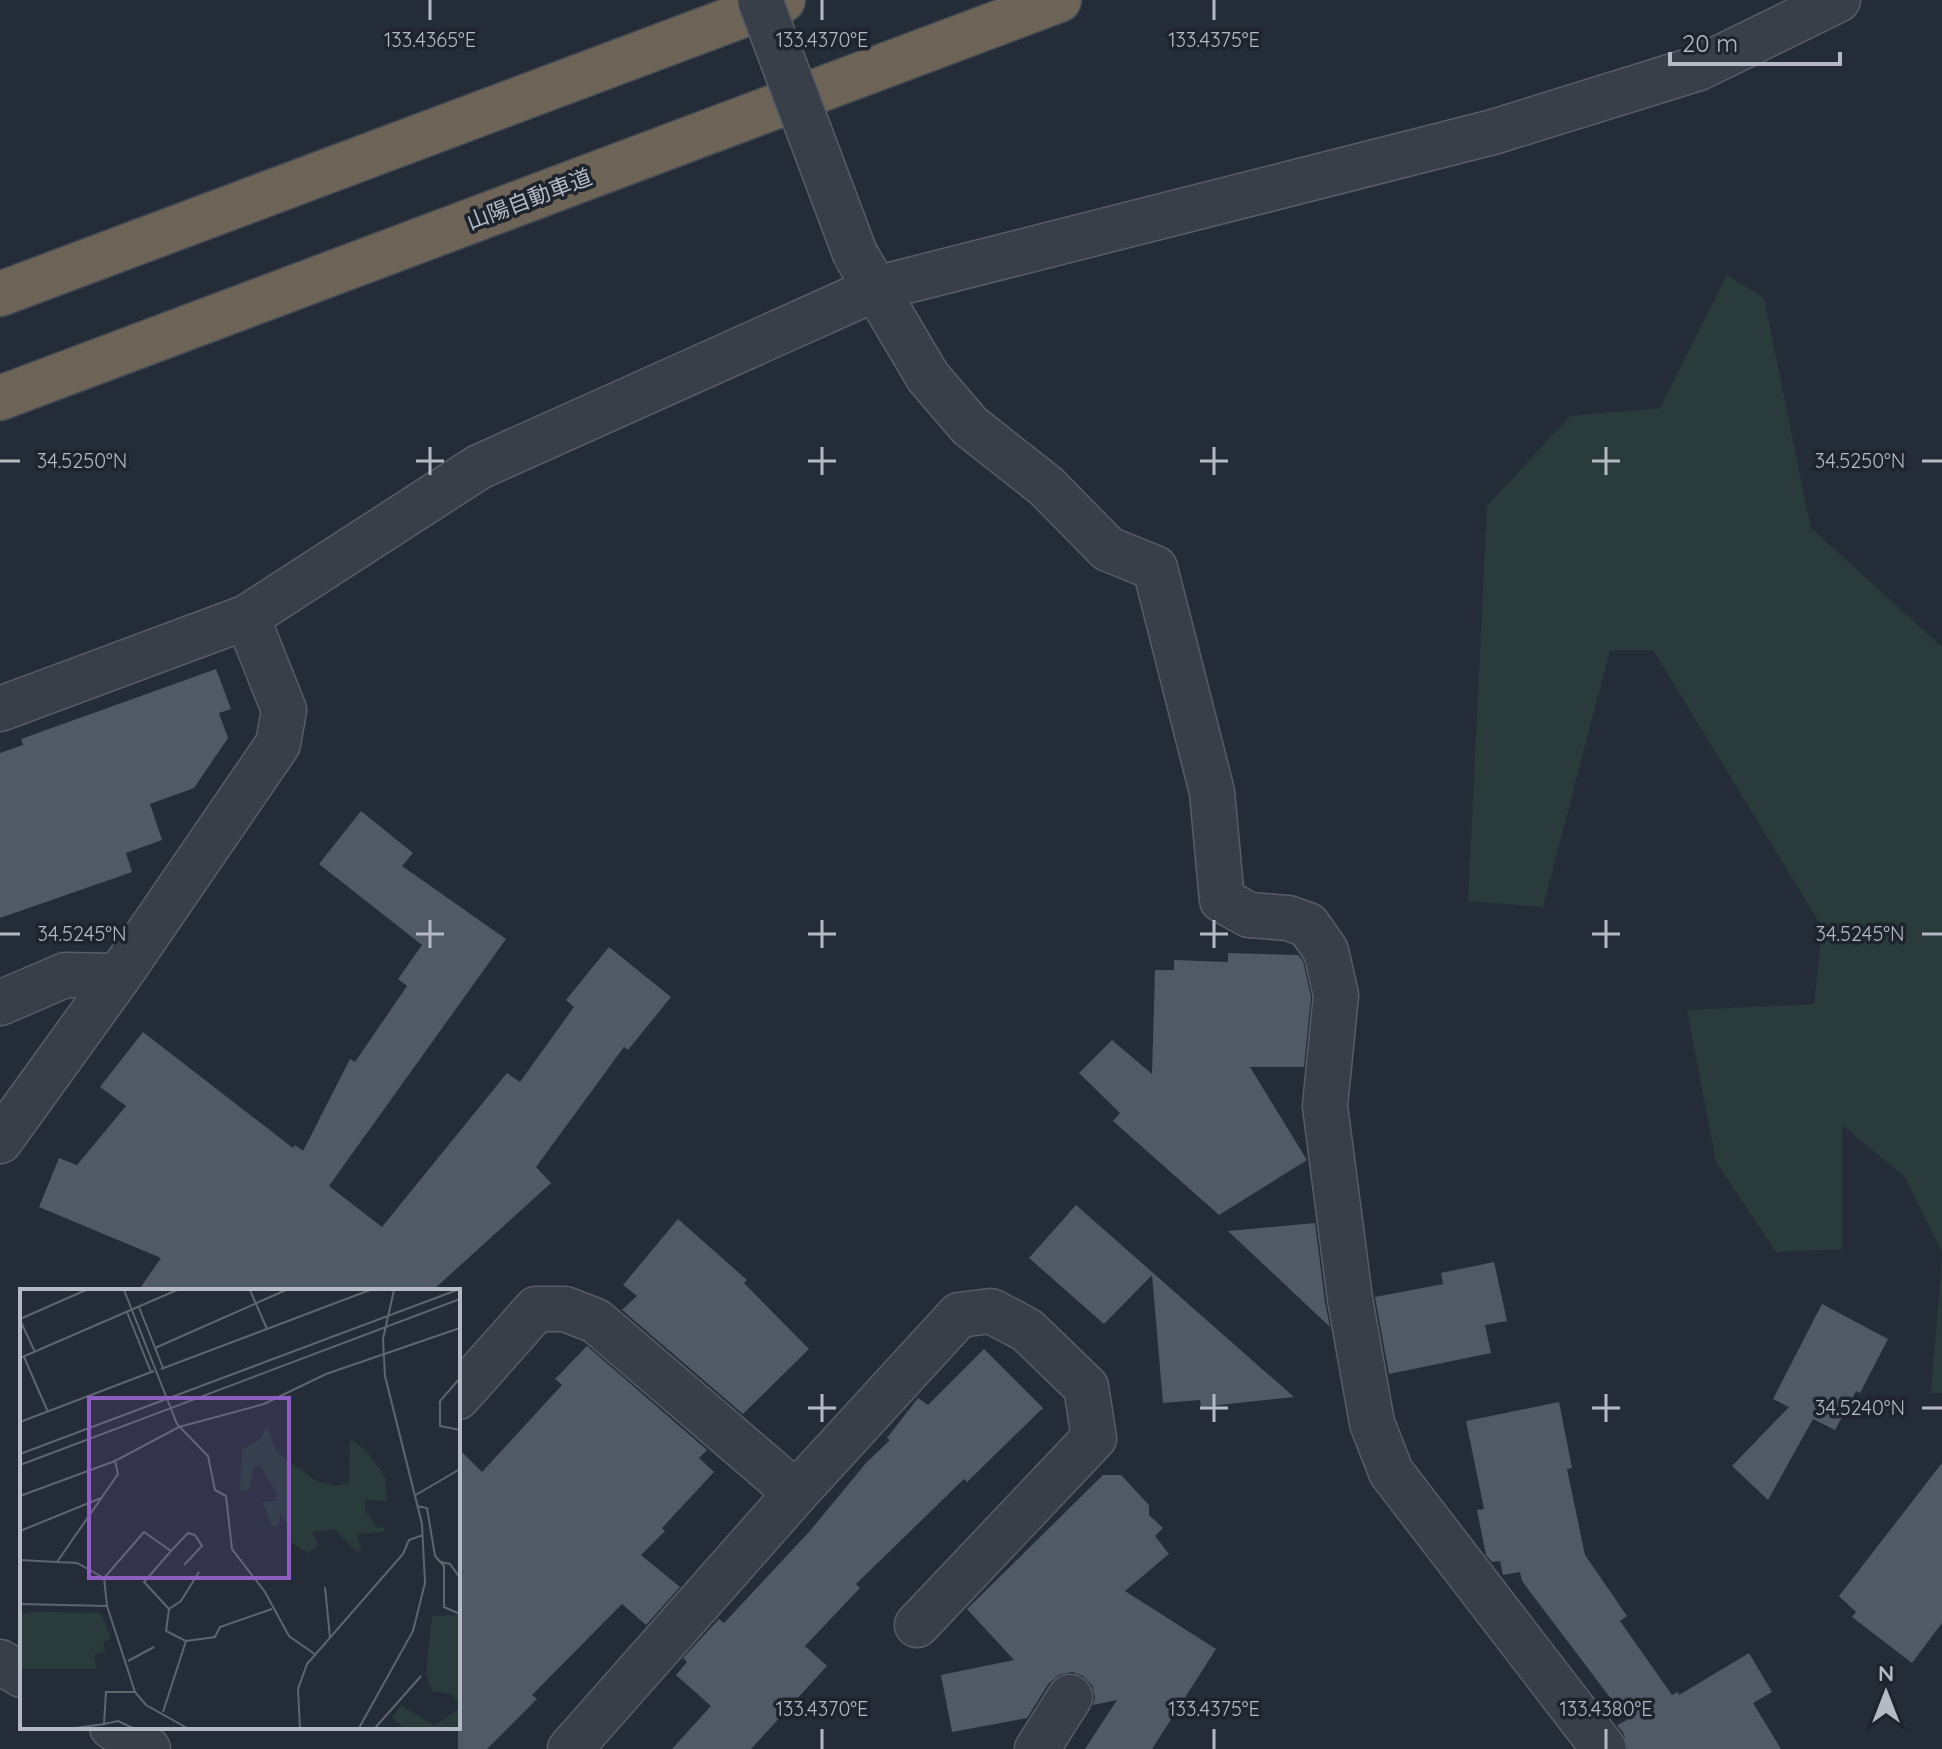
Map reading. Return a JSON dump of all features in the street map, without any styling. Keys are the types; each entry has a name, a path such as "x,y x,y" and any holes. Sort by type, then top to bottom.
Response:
{"highway":[{"path":"0,294 783,0"},
{"name":"山陽自動車道","path":"0,398 1059,0"}],"street":[{"path":"760,0 865,273 928,377 970,426 1046,486 1108,549 1155,568 1212,792 1222,900 1249,915 1288,918 1308,925 1326,951 1336,995 1325,1106 1350,1299 1372,1423 1391,1472 1604,1749"},
{"path":"0,709 247,617 479,467 865,273 1493,132 1699,68 1838,0"},
{"path":"0,1141 119,976 278,744 284,710 247,617"},
{"path":"0,1003 65,975 119,976"},
{"path":"460,1395 536,1309 565,1309 596,1321 796,1493"},
{"path":"570,1749 796,1493 959,1315 991,1311 1027,1330 1086,1387 1094,1438 917,1625"},
{"path":"0,1662 20,1674"},
{"path":"1037,1749 1070,1697"}],"shaded area":[{"path":"1727,275 1764,298 1811,528 1942,647 1942,1252 1905,1177 1842,1125 1842,1249 1776,1252 1716,1162 1687,1010 1814,1004 1822,927 1653,650 1610,650 1543,907 1468,901 1487,506 1570,416 1660,408"},
{"path":"1942,1259 1942,1393 1931,1393 1931,1392"}],"building":[{"path":"216,669 231,709 219,713 228,738 194,788 150,804 162,840 126,853 132,872 0,918 0,753 23,745 21,739"},
{"path":"361,811 413,853 402,866 506,939 329,1186 382,1227 507,1073 520,1082 574,1007 566,1000 609,947 671,997 628,1050 624,1047 536,1167 551,1183 434,1289 139,1289 161,1258 39,1207 59,1158 77,1165 126,1106 100,1087 143,1032 293,1148 295,1145 303,1151 350,1059 355,1062 407,986 398,979 422,945 319,864"},
{"path":"1228,953 1298,955 1303,961 1311,997 1304,1067 1250,1067 1307,1160 1219,1215 1113,1121 1120,1113 1079,1073 1112,1040 1152,1074 1155,970 1174,970 1174,960 1228,962"},
{"path":"1076,1205 1294,1397 1201,1407 1200,1400 1163,1403 1152,1275 1104,1324 1029,1258"},
{"path":"678,1219 747,1280 744,1283 809,1349 743,1414 622,1310 637,1296 623,1285"},
{"path":"1315,1223 1325,1302 1330,1327 1228,1231"},
{"path":"1494,1262 1507,1321 1485,1325 1491,1353 1389,1374 1375,1297 1443,1284 1441,1273"},
{"path":"1822,1304 1888,1339 1860,1393 1856,1391 1835,1430 1813,1419 1768,1500 1732,1466 1789,1407 1773,1399"},
{"path":"587,1346 707,1450 699,1458 714,1472 641,1555 680,1587 646,1625 622,1604 532,1695 537,1699 487,1749 458,1749 460,1450 482,1472 562,1385 555,1379"},
{"path":"984,1349 1043,1408 967,1482 964,1479 856,1584 860,1588 805,1646 827,1666 751,1749 672,1749 711,1706 676,1675 687,1662 683,1658 719,1619 724,1623 809,1532 866,1463 890,1440 887,1438 918,1398 928,1405"},
{"path":"1559,1402 1572,1468 1567,1469 1585,1555 1627,1616 1620,1621 1672,1695 1678,1692 1679,1695 1749,1653 1772,1692 1753,1703 1781,1749 1628,1749 1624,1734 1617,1725 1627,1720 1522,1581 1520,1572 1503,1575 1500,1561 1492,1562 1486,1555 1477,1510 1484,1509 1466,1421"},
{"path":"1942,1463 1942,1623 1912,1663 1852,1617 1856,1612 1839,1596"},
{"path":"1103,1475 1121,1475 1149,1505 1149,1515 1163,1528 1155,1536 1169,1554 1125,1591 1216,1649 1152,1749 1085,1749 1117,1700 1093,1705 1092,1685 1083,1676 1072,1672 1059,1675 1049,1683 1027,1718 952,1732 941,1675 1014,1660 967,1609"}]}
